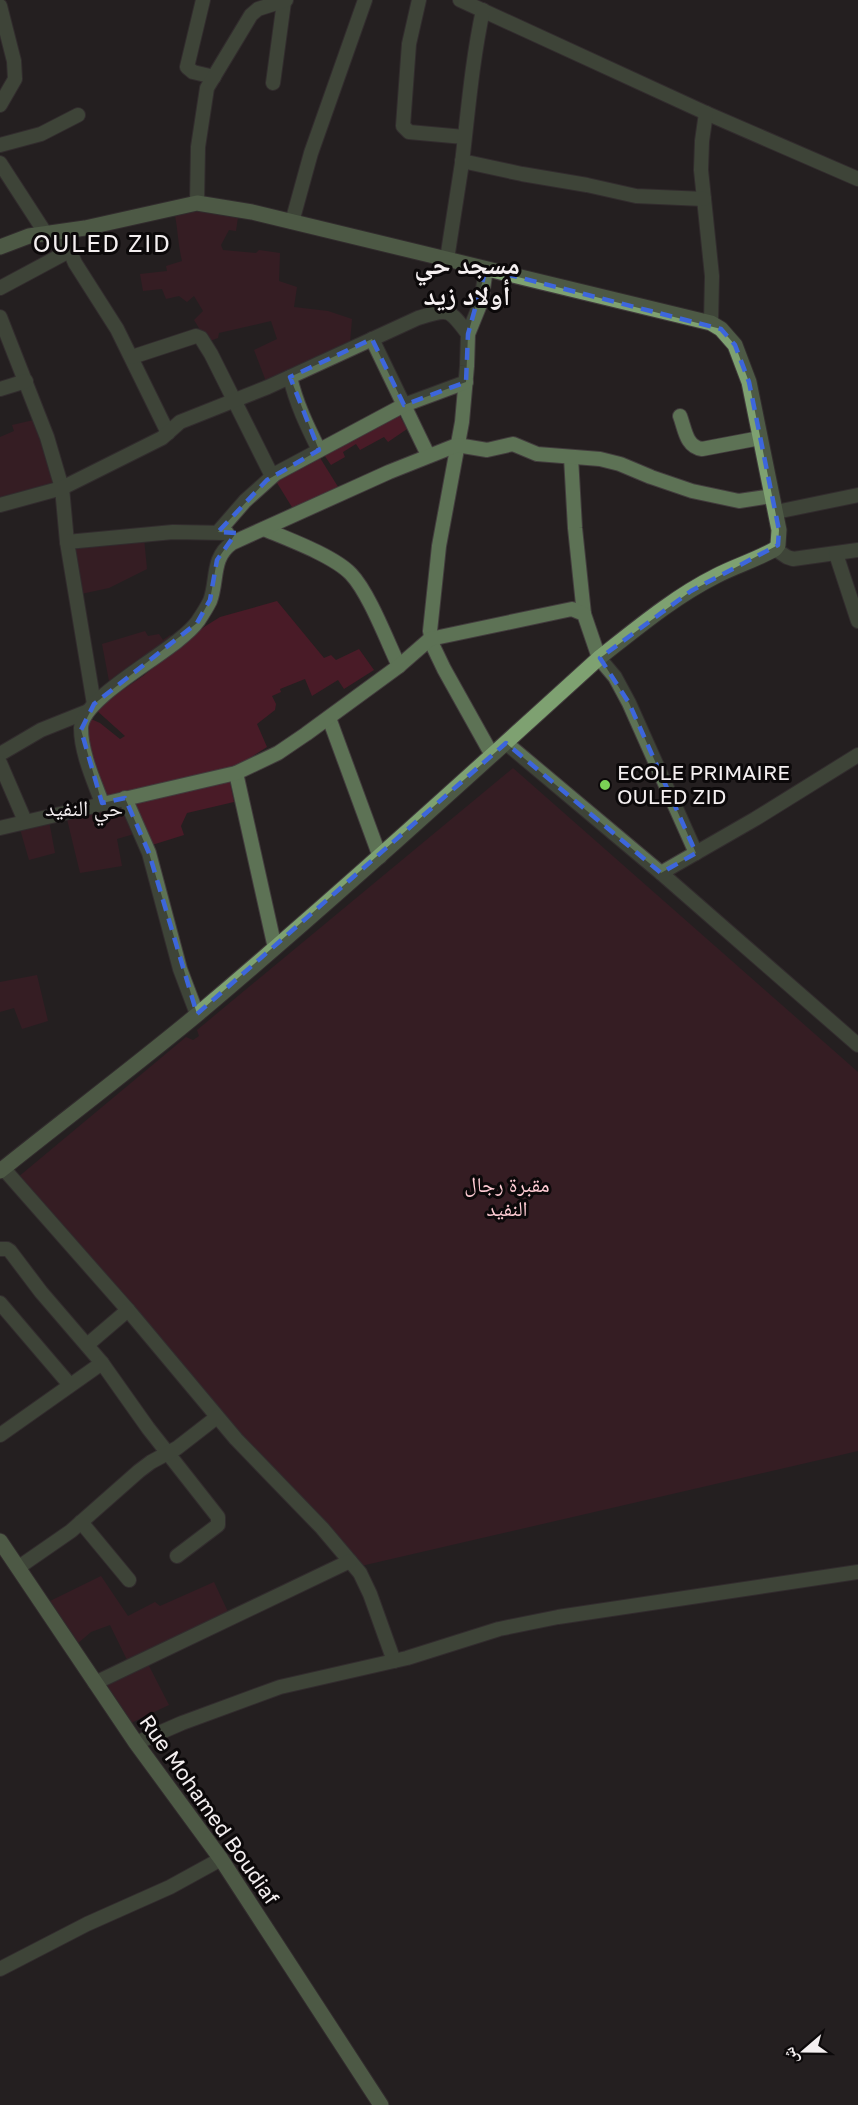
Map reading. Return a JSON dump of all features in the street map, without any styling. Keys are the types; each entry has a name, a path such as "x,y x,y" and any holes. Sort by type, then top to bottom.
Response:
{"street":[{"path":"203,0 186,67 193,72 214,77"},
{"path":"292,222 311,153 364,0"},
{"path":"419,0 410,44 403,126 409,132 464,137"},
{"path":"460,0 706,113 858,179"},
{"path":"197,203 198,147 207,88 251,15 258,9 285,1 273,82"},
{"path":"0,6 14,61 15,79 0,105"},
{"path":"447,260 483,10"},
{"path":"706,113 702,141 704,199 712,276 711,323"},
{"path":"0,145 41,134 78,115"},
{"path":"462,162 636,196 704,199"},
{"path":"0,163 69,251 111,316 168,433"},
{"path":"0,247 29,236 54,233 197,203 252,212 711,323 728,336 742,361 749,382 776,512 779,539 774,549 691,591 599,658 380,857 275,948 197,1014 2,1170 128,1310 236,1439 322,1528 360,1573 368,1588 394,1661"},
{"path":"0,288 69,251"},
{"path":"486,269 481,302 468,334 466,382 439,546 430,639 456,692 492,755"},
{"path":"0,505 62,488 162,438 180,422 290,377 417,318 443,310 456,317 468,334"},
{"path":"0,317 47,437 62,488 90,708 82,721 81,730 102,804"},
{"path":"132,357 199,337 209,350 272,476"},
{"path":"372,339 428,455"},
{"path":"290,377 306,425 319,450"},
{"path":"0,389 26,381"},
{"path":"218,532 245,501 272,476 404,405 466,382"},
{"path":"680,416 689,442 696,448 702,449 760,438"},
{"path":"0,754 41,730 90,708 197,623 210,600 220,554 232,543 428,455 457,445 487,450 513,444 537,453 611,462 664,482 731,499 744,501 772,496"},
{"path":"572,457 575,528 584,614 599,658 615,677 629,703 696,853"},
{"path":"776,512 858,495"},
{"path":"264,529 328,560 351,574 365,595 399,666"},
{"path":"68,542 173,532 218,532 249,536"},
{"path":"774,549 793,559 858,550"},
{"path":"836,554 858,621"},
{"path":"0,828 236,773 278,753 329,718 399,666 430,639 572,609 584,614"},
{"path":"329,718 380,857"},
{"path":"506,744 660,873 858,1046"},
{"path":"660,873 858,755"},
{"path":"0,763 25,821"},
{"path":"236,773 275,948"},
{"path":"125,798 149,853 180,969 197,1014"},
{"path":"0,1249 10,1251 41,1292 102,1363 148,1428 215,1512 219,1521 218,1525 177,1556"},
{"path":"0,1303 70,1385"},
{"path":"87,1345 128,1310"},
{"path":"2,1429 102,1363"},
{"path":"19,1567 81,1522 151,1462 168,1453 217,1417"},
{"path":"81,1522 129,1580"},
{"name":"Rue Mohamed Boudiaf","path":"0,1541 136,1743 221,1859 381,2105"},
{"path":"95,1683 350,1561"},
{"path":"136,1743 182,1723 280,1687 394,1661 482,1633 528,1622 857,1576"},
{"path":"0,1969 87,1924 170,1887 221,1859"}],"highlighted area":[{"path":"486,269 721,329 735,345 749,382 779,530 778,545 691,591 600,658 629,703 696,853 661,873 506,743 197,1014 149,853 125,798 102,803 81,730 94,704 197,623 210,600 217,560 236,533 218,532 267,480 319,450 290,377 372,339 404,405 466,382 468,334"}],"green space":[{"path":"203,210 238,217 236,231 229,230 221,245 223,250 256,253 259,250 280,253 279,281 297,287 294,307 328,311 352,319 350,343 267,384 254,350 277,339 271,321 219,333 218,338 210,341 194,320 203,311 194,296 187,302 179,296 166,299 162,289 143,291 140,274 167,271 166,266 182,261 175,215"},
{"path":"398,413 407,429 388,442 384,437 360,450 356,444 343,452 345,457 331,465 322,452"},
{"path":"38,419 56,488 0,501 0,437 14,431 12,425"},
{"path":"317,453 340,490 295,512 274,478"},
{"path":"144,538 147,569 109,588 81,594 71,548"},
{"path":"277,601 324,658 331,655 336,660 359,649 374,670 344,689 338,680 312,696 305,679 280,689 281,692 272,696 276,704 275,710 257,724 267,747 239,765 105,798 93,790 85,723 91,719 100,723 120,739 125,736 95,709 143,676 220,617"},
{"path":"145,631 148,636 159,634 163,640 170,635 172,637 121,679 109,681 102,644"},
{"name":"مقبرة رجال النفيد","path":"513,768 858,1072 858,1451 361,1566 322,1518 248,1446 17,1178 186,1037 193,1040 199,1036 197,1030"},
{"path":"229,778 234,802 187,813 181,826 184,835 152,845 131,804"},
{"path":"105,809 122,812 134,834 117,839 122,866 80,873 67,819"},
{"path":"49,821 55,853 29,860 20,829"},
{"path":"37,975 48,1021 22,1029 14,1008 0,1012 0,982"},
{"path":"101,1576 128,1616 155,1602 160,1606 214,1582 229,1614 128,1662 110,1625 91,1632 77,1644 48,1602"},
{"path":"148,1664 169,1705 129,1724 104,1687"}],"place":[{"name":"ECOLE PRIMAIRE OULED ZID","path":"605,785"}],"district":[{"name":"OULED ZID","path":"102,244"},
{"name":"مسجد حي أولاد زيد","path":"467,280"},
{"name":"حي النفيد","path":"84,808"}]}
